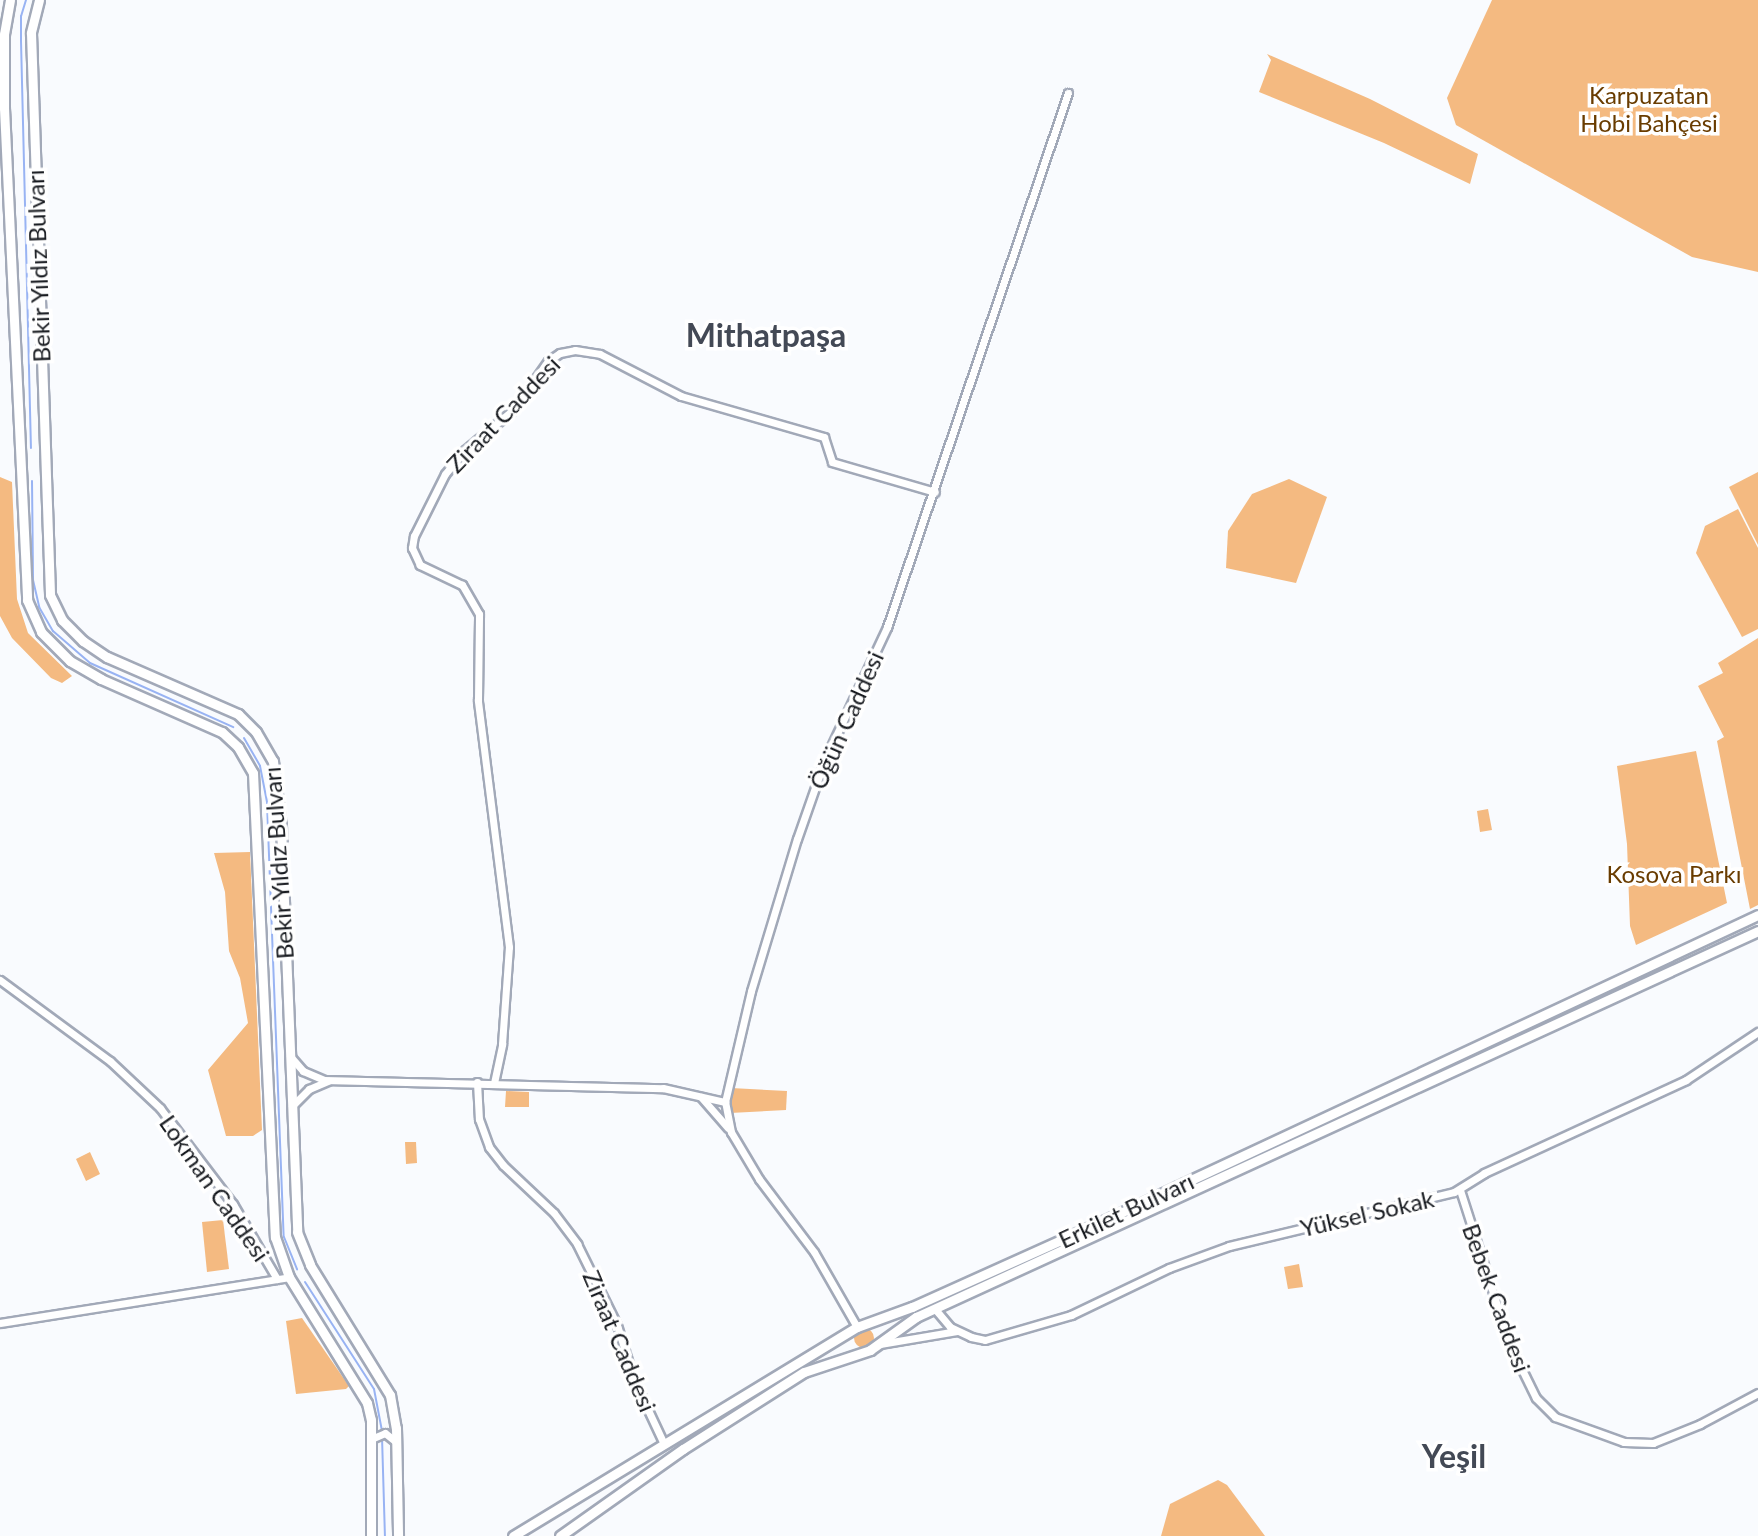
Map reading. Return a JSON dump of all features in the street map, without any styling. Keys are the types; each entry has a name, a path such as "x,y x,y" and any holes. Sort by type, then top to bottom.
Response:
{"main road":[{"name":"Bekir Yıldız Bulvarı","path":"10,0 4,35 4,108 26,592 41,632 70,661 112,685 222,732 243,753 253,773 275,1237 289,1277 364,1394 372,1438 371,1536"},
{"name":"Bekir Yıldız Bulvarı","path":"39,0 31,33 50,595 62,620 83,641 107,657 238,714 253,727 270,754 277,775 281,826 299,1240 316,1274 384,1380 394,1410 398,1535"},
{"name":"Erkilet Bulvarı","path":"513,1536 859,1327 1096,1224 1758,915"},
{"name":"Erkilet Bulvarı","path":"560,1536 761,1397 804,1372 865,1351 916,1317 1758,931"},
{"path":"865,1351 852,1342 859,1327 876,1332 876,1344"},
{"path":"833,1344 842,1348 838,1361"}],"street":[{"name":"Öğün Caddesi","path":"859,1327 814,1252 759,1179 731,1132 725,1102 751,991 797,839 825,759 887,627 1068,93"},
{"name":"Ziraat Caddesi","path":"494,1083 502,1044 509,947 478,700 480,619 467,589 452,578 420,565 412,548 414,536 445,474 465,450 514,409 548,361 560,353 575,350 600,354 681,396 824,437 832,462 935,492"},
{"name":"Lokman Caddesi","path":"0,980 110,1061 160,1108 233,1204 277,1279"},
{"name":"Yüksel Sokak","path":"876,1344 953,1329 985,1340 1071,1315 1169,1268 1219,1249 1460,1190 1484,1173 1686,1080 1758,1032"},
{"path":"290,1055 308,1074 330,1080 663,1088 725,1102"},
{"path":"292,1106 309,1089 330,1080"},
{"name":"Ziraat Caddesi","path":"477,1082 479,1119 489,1147 503,1165 554,1213 577,1244 617,1325 634,1380 664,1444"},
{"path":"701,1097 731,1132"},
{"name":"Bebek Caddesi","path":"1460,1190 1509,1343 1536,1398 1557,1418 1624,1442 1653,1443 1700,1424 1758,1393"},
{"path":"0,1323 289,1277"},
{"path":"935,1309 953,1329"},
{"path":"916,1317 931,1315 953,1329"},
{"path":"372,1438 385,1433 396,1442"}],"green space":[{"name":"Karpuzatan Hobi Bahçesi","path":"1492,0 1758,0 1758,272 1692,257 1456,125 1447,98"},
{"path":"1267,54 1370,99 1478,154 1470,184 1384,143 1259,92 1271,60"},
{"path":"1758,472 1758,545 1729,487"},
{"path":"0,477 12,482 17,599 28,633 72,676 62,683 51,678 12,638 0,616"},
{"path":"1289,479 1327,497 1296,583 1226,568 1228,531 1252,494"},
{"path":"1738,509 1758,548 1758,629 1742,637 1696,553 1705,526"},
{"path":"1758,638 1758,905 1750,909 1717,741 1724,737 1698,686 1723,673 1718,663"},
{"name":"Kosova Parkı","path":"1696,751 1727,903 1636,945 1630,926 1627,844 1617,766"},
{"path":"1488,809 1492,830 1480,832 1477,811"},
{"path":"250,852 262,1130 253,1136 226,1136 208,1070 248,1023 240,978 229,951 225,892 214,853"},
{"path":"731,1088 787,1091 786,1110 730,1113"},
{"path":"506,1091 529,1092 529,1107 505,1107"},
{"path":"405,1142 416,1142 417,1163 406,1164"},
{"path":"90,1152 100,1174 86,1181 76,1159"},
{"path":"223,1220 229,1269 207,1272 202,1222"},
{"path":"1299,1264 1303,1287 1288,1289 1284,1267"},
{"path":"302,1318 349,1386 346,1389 296,1394 286,1321"},
{"path":"864,1328 871,1331 874,1338 871,1345 864,1348 857,1345 854,1338 857,1331"},
{"path":"1218,1480 1227,1485 1265,1536 1161,1536 1170,1504"}],"waterway":[{"path":"26,0 21,16 21,41 31,448"},
{"path":"32,481 33,580 39,607 53,631 90,663 233,727"},
{"path":"244,738 260,766 267,803 284,1237 297,1269"},
{"path":"305,1282 374,1389 382,1431"},
{"path":"382,1437 385,1536"}],"district":[{"name":"Mithatpaşa","path":"766,335"},
{"name":"Yeşil","path":"1454,1456"}]}
